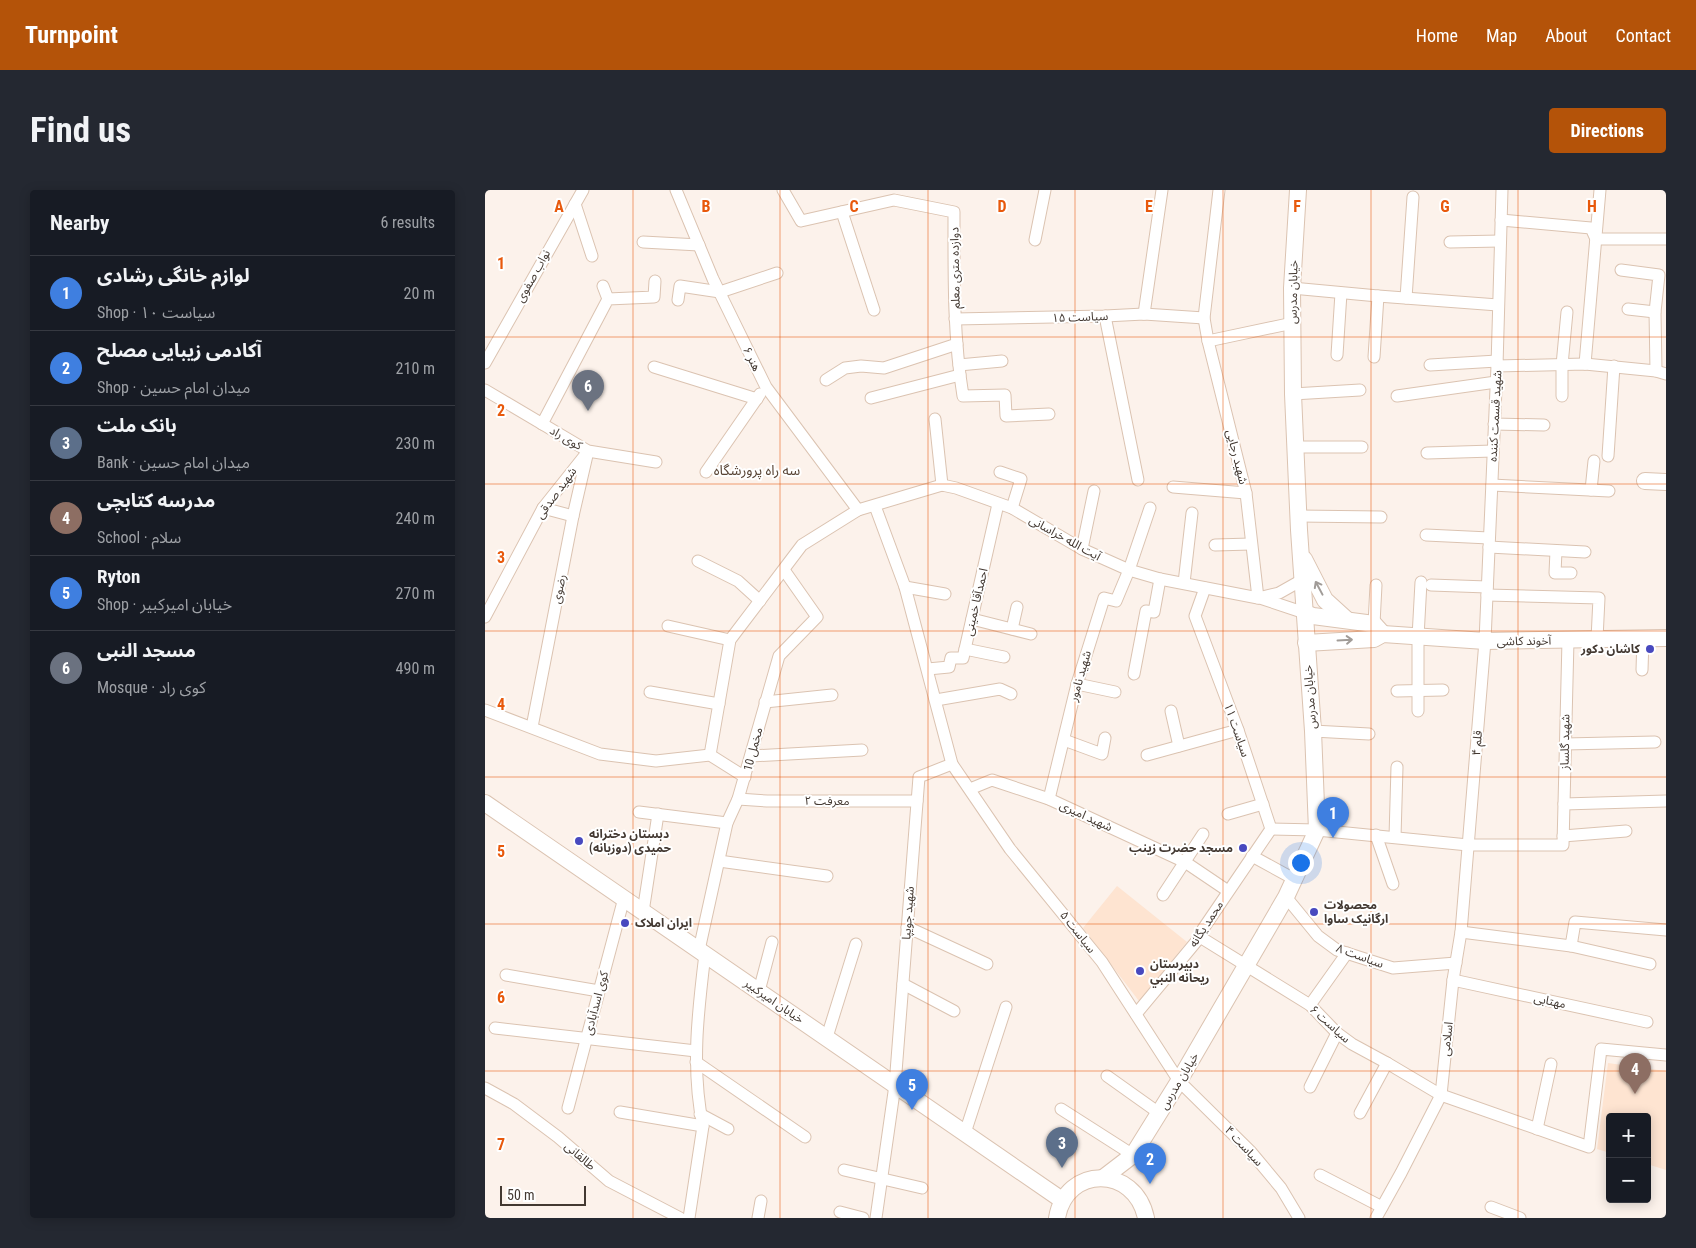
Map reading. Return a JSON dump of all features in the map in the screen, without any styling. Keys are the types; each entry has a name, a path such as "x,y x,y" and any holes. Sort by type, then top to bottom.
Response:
{"main road":[{"name":"خیابان مدرس","path":"1133,1155 1247,966 1286,896 1317,830 1313,731 1298,516 1293,394 1292,288 1298,190"},
{"path":"1645,481 1666,482"},
{"path":"1300,550 1325,600 1347,620"},
{"name":"آخوند کاشی","path":"1305,613 1313,616 1347,620 1418,637 1485,641 1666,638"},
{"name":"آخوند کاشی","path":"1306,643 1374,639 1379,629"},
{"name":"خیابان امیرکبیر","path":"485,803 1062,1200"},
{"path":"1103,1178 1133,1155"},
{"path":"1129,1187 1133,1155"},
{"path":"1057,1218 1062,1200 1070,1191 1079,1184 1091,1179 1103,1178 1121,1182 1129,1187 1143,1204 1146,1218"}],"street":[{"name":"نواب صفوی","path":"485,363 583,190"},
{"name":"دوازده متری معلم","path":"783,190 801,221 894,200 954,212 954,300 959,370 963,396 1005,395 1007,416 1049,414"},
{"path":"1035,240 1045,190"},
{"path":"1144,314 1162,190"},
{"name":"شهید رجایی","path":"1219,190 1204,318 1245,494 1258,598"},
{"name":"شهید قسمت کننده","path":"1485,641 1497,363 1502,190"},
{"path":"1585,364 1600,190"},
{"name":"هنر ۶","path":"680,191 699,245 719,292 766,387 858,510"},
{"path":"1406,298 1413,197"},
{"path":"575,204 592,256"},
{"path":"841,212 874,310"},
{"path":"1501,220 1591,228 1596,239"},
{"path":"1596,239 1666,239"},
{"path":"1449,242 1500,241"},
{"path":"643,242 699,245"},
{"path":"1430,364 1585,364 1661,372 1655,312 1659,275 1621,270"},
{"path":"678,300 680,286 719,292 777,273"},
{"path":"608,298 654,297 655,281"},
{"path":"603,286 608,298"},
{"path":"1292,288 1499,306"},
{"path":"1337,354 1341,292"},
{"path":"1374,357 1378,296"},
{"path":"542,424 608,298"},
{"path":"1628,309 1655,312"},
{"path":"1562,396 1562,365 1567,312"},
{"name":"سیاست ۱۵","path":"955,319 1144,314 1204,318"},
{"path":"1105,316 1138,480"},
{"path":"1208,341 1293,322"},
{"path":"826,380 845,368 861,366 884,368 957,344"},
{"path":"871,398 959,370 1002,361"},
{"path":"1608,456 1614,366"},
{"path":"654,367 757,398"},
{"path":"1397,396 1496,382"},
{"path":"706,472 766,387"},
{"name":"کوی راد","path":"485,390 588,450 656,462"},
{"path":"1293,394 1360,390"},
{"path":"710,755 730,640 802,545 858,510 942,485 935,419"},
{"path":"1494,424 1544,425"},
{"path":"1295,448 1362,446"},
{"name":"شهید صدقی","path":"485,617 543,508 588,450"},
{"name":"رضوی","path":"532,727 573,516 588,450"},
{"path":"1427,452 1493,451"},
{"path":"1591,490 1593,461"},
{"path":"1000,472 1021,479 1012,508"},
{"path":"1492,484 1609,491"},
{"name":"آیت الله خراسانی","path":"942,485 957,488 1012,508 1082,549 1129,570 1160,579 1258,598 1279,593 1302,580"},
{"path":"1173,487 1245,494"},
{"path":"1082,549 1094,491"},
{"name":"احمدآقا خمینی","path":"928,669 949,667 951,658 963,658 998,504"},
{"path":"875,506 905,587 952,764"},
{"path":"543,508 573,516"},
{"path":"1129,570 1149,508"},
{"path":"1184,583 1192,513"},
{"path":"1298,516 1381,518"},
{"path":"1426,535 1556,551 1585,552"},
{"path":"1215,545 1251,544"},
{"path":"1556,551 1555,572 1571,573"},
{"path":"698,561 738,581 760,601"},
{"name":"مخمل 10","path":"703,1126 700,1114 696,1056 702,952 727,823 745,777 779,656 817,617 784,570"},
{"name":"شهید نامور","path":"1049,798 1077,684 1104,598 1116,601 1129,570"},
{"path":"1134,674 1146,610 1154,612 1160,579"},
{"path":"1376,584 1379,629"},
{"path":"1419,711 1418,637 1426,584 1487,591 1599,598 1597,639"},
{"path":"905,587 945,594"},
{"name":"سیاست ۱۱","path":"1205,588 1195,616 1238,730 1271,829"},
{"path":"1258,598 1305,613"},
{"path":"1012,630 1017,607"},
{"path":"972,619 1031,634"},
{"path":"668,626 730,640"},
{"path":"1642,670 1643,638"},
{"name":"شهید گلساز","path":"1563,840 1568,640"},
{"name":"قلم ۴","path":"1468,845 1485,641"},
{"path":"965,649 1004,657"},
{"path":"1077,684 1115,692"},
{"path":"936,700 1000,689 1011,694"},
{"path":"1397,691 1443,690"},
{"path":"650,692 719,704"},
{"path":"765,702 832,695"},
{"path":"485,710 599,754 656,761 710,755 745,777"},
{"path":"1171,711 1179,746"},
{"path":"1147,755 1238,730"},
{"path":"1313,731 1369,734"},
{"path":"1064,740 1102,754 1105,738"},
{"path":"1565,744 1655,742"},
{"path":"751,756 862,750"},
{"name":"سیاست ۵","path":"952,764 1010,849 1102,962 1179,1081"},
{"name":"شهید جویپا","path":"876,1218 883,1180 895,1085 919,777 952,764"},
{"path":"1395,837 1397,767"},
{"name":"شهید امیری","path":"970,789 992,780 1049,798 1185,862 1227,891"},
{"name":"معرفت ۲","path":"738,799 767,801 917,801"},
{"path":"1564,804 1666,801"},
{"path":"1228,814 1263,804"},
{"path":"639,812 727,823"},
{"path":"643,912 658,814"},
{"path":"1271,829 1317,830 1468,845 1563,840 1626,831"},
{"name":"محمد یگانه","path":"1136,1014 1199,937 1227,891 1271,829"},
{"path":"1163,895 1203,834"},
{"path":"1376,835 1393,884"},
{"name":"اسلامی","path":"1375,1218 1401,1173 1441,1095 1453,980 1461,932 1468,845"},
{"path":"1252,856 1294,879"},
{"path":"719,861 827,876"},
{"name":"سیاست ۸","path":"1286,896 1318,936 1337,950 1393,968 1456,963"},
{"name":"کوی اسدآبادی","path":"568,1108 624,898"},
{"path":"1571,946 1575,922 1666,930"},
{"path":"907,927 987,964"},
{"path":"1461,932 1571,946 1650,964"},
{"name":"سیاست ۶","path":"1199,937 1310,1005 1337,1033 1352,1044 1441,1095 1589,1147 1601,1049 1666,1055"},
{"path":"759,991 772,942"},
{"path":"827,1038 856,944"},
{"path":"1310,1005 1347,953"},
{"path":"506,975 599,991"},
{"name":"مهتابی","path":"1453,980 1647,1022"},
{"path":"903,984 954,1010"},
{"path":"965,1133 1006,1006"},
{"path":"495,1028 586,1039 696,1056 805,1137"},
{"path":"1310,1086 1337,1033"},
{"path":"1360,1113 1387,1063"},
{"path":"1537,1129 1551,1064"},
{"path":"1107,1076 1159,1113"},
{"name":"سیاست ۴","path":"1179,1081 1251,1152 1281,1188 1299,1218"},
{"name":"طالقانی","path":"485,1088 514,1104 558,1137 609,1181 680,1218"},
{"path":"1061,1109 1133,1155"},
{"path":"620,1112 703,1126 689,1218"},
{"path":"700,1114 728,1129"},
{"path":"844,1170 922,1188"},
{"path":"1320,1175 1382,1207"},
{"path":"758,1218 761,1201"},
{"path":"1491,1206 1519,1218"},
{"path":"840,1212 863,1218"}],"shaded area":[{"name":"دبيرستان ريحانه النبي","path":"1117,886 1187,942 1139,1001 1083,928"},
{"path":"1608,1063 1666,1071 1666,1170 1651,1165 1651,1113 1606,1113 1606,1152 1597,1149"}],"place":[{"name":"مسجد النبی","path":"588,411"},
{"name":"کاشان دکور","path":"1650,649"},
{"name":"لوازم خانگی رشادی","path":"1333,838"},
{"name":"دبستان دخترانه حمیدی (دوزبانه)","path":"579,841"},
{"name":"مسجد حضرت زینب","path":"1243,848"},
{"name":"محصولات ارگانیک ساوا","path":"1314,912"},
{"name":"ایران املاک","path":"625,923"},
{"name":"دبيرستان ريحانه النبي","path":"1140,971"},
{"name":"مدرسه کتابچی","path":"1635,1094"},
{"name":"Ryton","path":"912,1110"},
{"name":"بانک ملت","path":"1062,1168"},
{"name":"آکادمی زیبایی مصلح","path":"1150,1184"}],"district":[{"name":"سه راه پرورشگاه","path":"757,470"}]}
